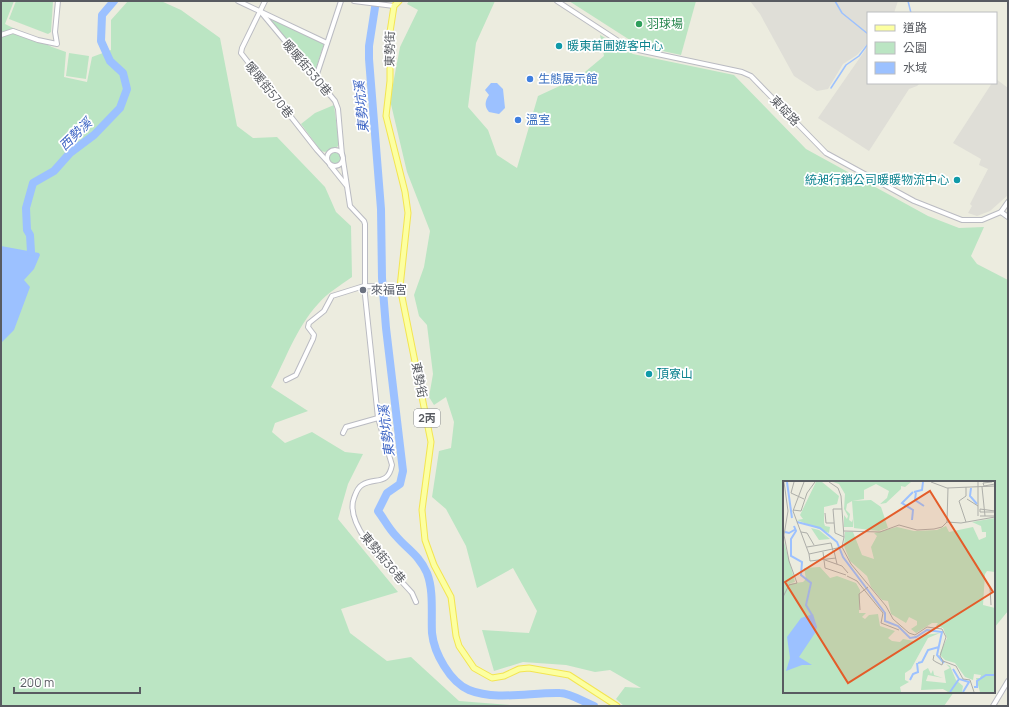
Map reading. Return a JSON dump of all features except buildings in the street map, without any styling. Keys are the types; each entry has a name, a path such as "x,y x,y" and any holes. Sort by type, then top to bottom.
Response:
{"main road":[{"name":"東勢街","path":"398,1 391,5 390,81 386,116 405,192 408,213 400,287 431,442 422,510 426,540 434,564 451,597 456,636 459,646 474,668 486,676 504,676 519,669 530,668 562,672 569,674 617,706"}],"street":[{"path":"1,35 13,32 57,44 55,32 58,1"},
{"name":"暖暖街530巷","path":"238,1 260,11 335,101 338,109 342,155"},
{"name":"暖暖街570巷","path":"265,1 241,53 243,58 327,161"},
{"path":"316,77 341,1"},
{"path":"354,1 391,5"},
{"name":"東碇路","path":"556,1 629,48 742,72 750,76 826,153 914,201 962,220 982,220 1001,212"},
{"path":"260,11 327,43"},
{"path":"346,185 327,161 329,153 333,150 339,151 342,155 350,206 364,220 365,224 364,286"},
{"path":"330,165 338,166 343,160"},
{"path":"1008,202 1001,212 1008,218"},
{"path":"286,380 296,375 313,340 314,335 308,328 309,323 324,312 332,296 364,286 400,287"},
{"name":"東勢街36巷","path":"364,286 378,418 391,458 391,471 385,479 362,485 356,491 352,508 356,524 366,540 412,593 416,602"},
{"path":"343,433 346,427 378,418"},
{"path":"993,706 1008,681"}],"shaded area":[{"path":"750,1 898,1 894,12 867,12 867,44 857,55 843,64 828,89 817,91 794,76 760,14"},
{"path":"867,47 867,84 919,84 909,89 869,151 818,118"},
{"path":"997,80 1008,88 1008,195 990,211 977,216 968,213 972,206 970,204 988,169 979,165 981,159 953,143 991,84 997,84"}],"green space":[{"path":"1,1 14,1 5,24 52,47 66,52 64,77 87,82 92,57 111,50 111,20 128,1 161,1 181,10 220,38 237,126 253,138 277,137 325,187 336,212 351,226 352,277 334,289 310,313 297,333 271,387 308,411 275,423 272,432 285,443 312,432 345,452 363,454 348,484 338,519 398,592 341,609 350,633 387,661 411,657 459,701 521,706 1,706"},
{"path":"16,1 53,1 51,32 48,34 9,19"},
{"path":"409,1 495,1 476,43 468,107 488,130 497,155 517,168 538,96 579,77 604,56 600,35 633,54 734,75 806,149 928,216 959,228 984,227 971,256 977,264 1008,280 1008,611 995,627 995,481 783,481 783,693 953,693 944,706 624,706 616,699 625,687 641,688 610,670 595,672 566,665 523,662 494,671 482,630 529,633 537,611 513,568 477,588 466,546 446,509 432,497 439,451 451,448 454,422 446,397 434,405 429,397 433,374 427,325 419,316 414,295 424,267 430,231 407,172 390,100 400,47 418,10 407,4"},
{"path":"569,1 696,1 681,55 644,47 633,42"},
{"path":"267,17 324,44 315,71"},
{"path":"69,53 89,56 86,79 66,76"},
{"path":"334,105 339,144 337,147 325,152 321,151 301,124 315,113"},
{"path":"335,152 339,154 341,158 339,162 335,164 331,162 329,158 331,154"}],"water":[{"path":"491,83 497,83 503,89 505,108 499,114 489,112 487,110 486,101 489,95 485,90"},
{"path":"1,246 39,253 40,255 34,269 24,280 30,287 14,330 1,343"}],"waterway":[{"name":"西勢溪","path":"31,252 30,235 27,230 26,208 33,183 54,171 70,153 94,135 120,108 127,89 123,73 110,61 101,41 102,15 114,1"},
{"name":"東勢坑溪","path":"376,1 369,46 369,59 381,209 382,278 386,328 403,471 400,484 387,493 378,511 393,533 413,553 427,573 431,587 433,641 444,666 455,681 469,690 491,695 502,696 564,693 594,706"},
{"path":"835,1 842,13 867,33"},
{"path":"908,1 911,12"},
{"path":"831,88 846,65 859,56 867,45"}],"place":[{"name":"羽球場","path":"639,24"},
{"name":"暖東苗圃遊客中心","path":"559,46"},
{"name":"生態展示館","path":"530,79"},
{"name":"溫室","path":"518,120"},
{"name":"統昶行銷公司暖暖物流中心","path":"957,180"},
{"name":"來福宮","path":"363,290"},
{"name":"頂寮山","path":"649,374"}]}
